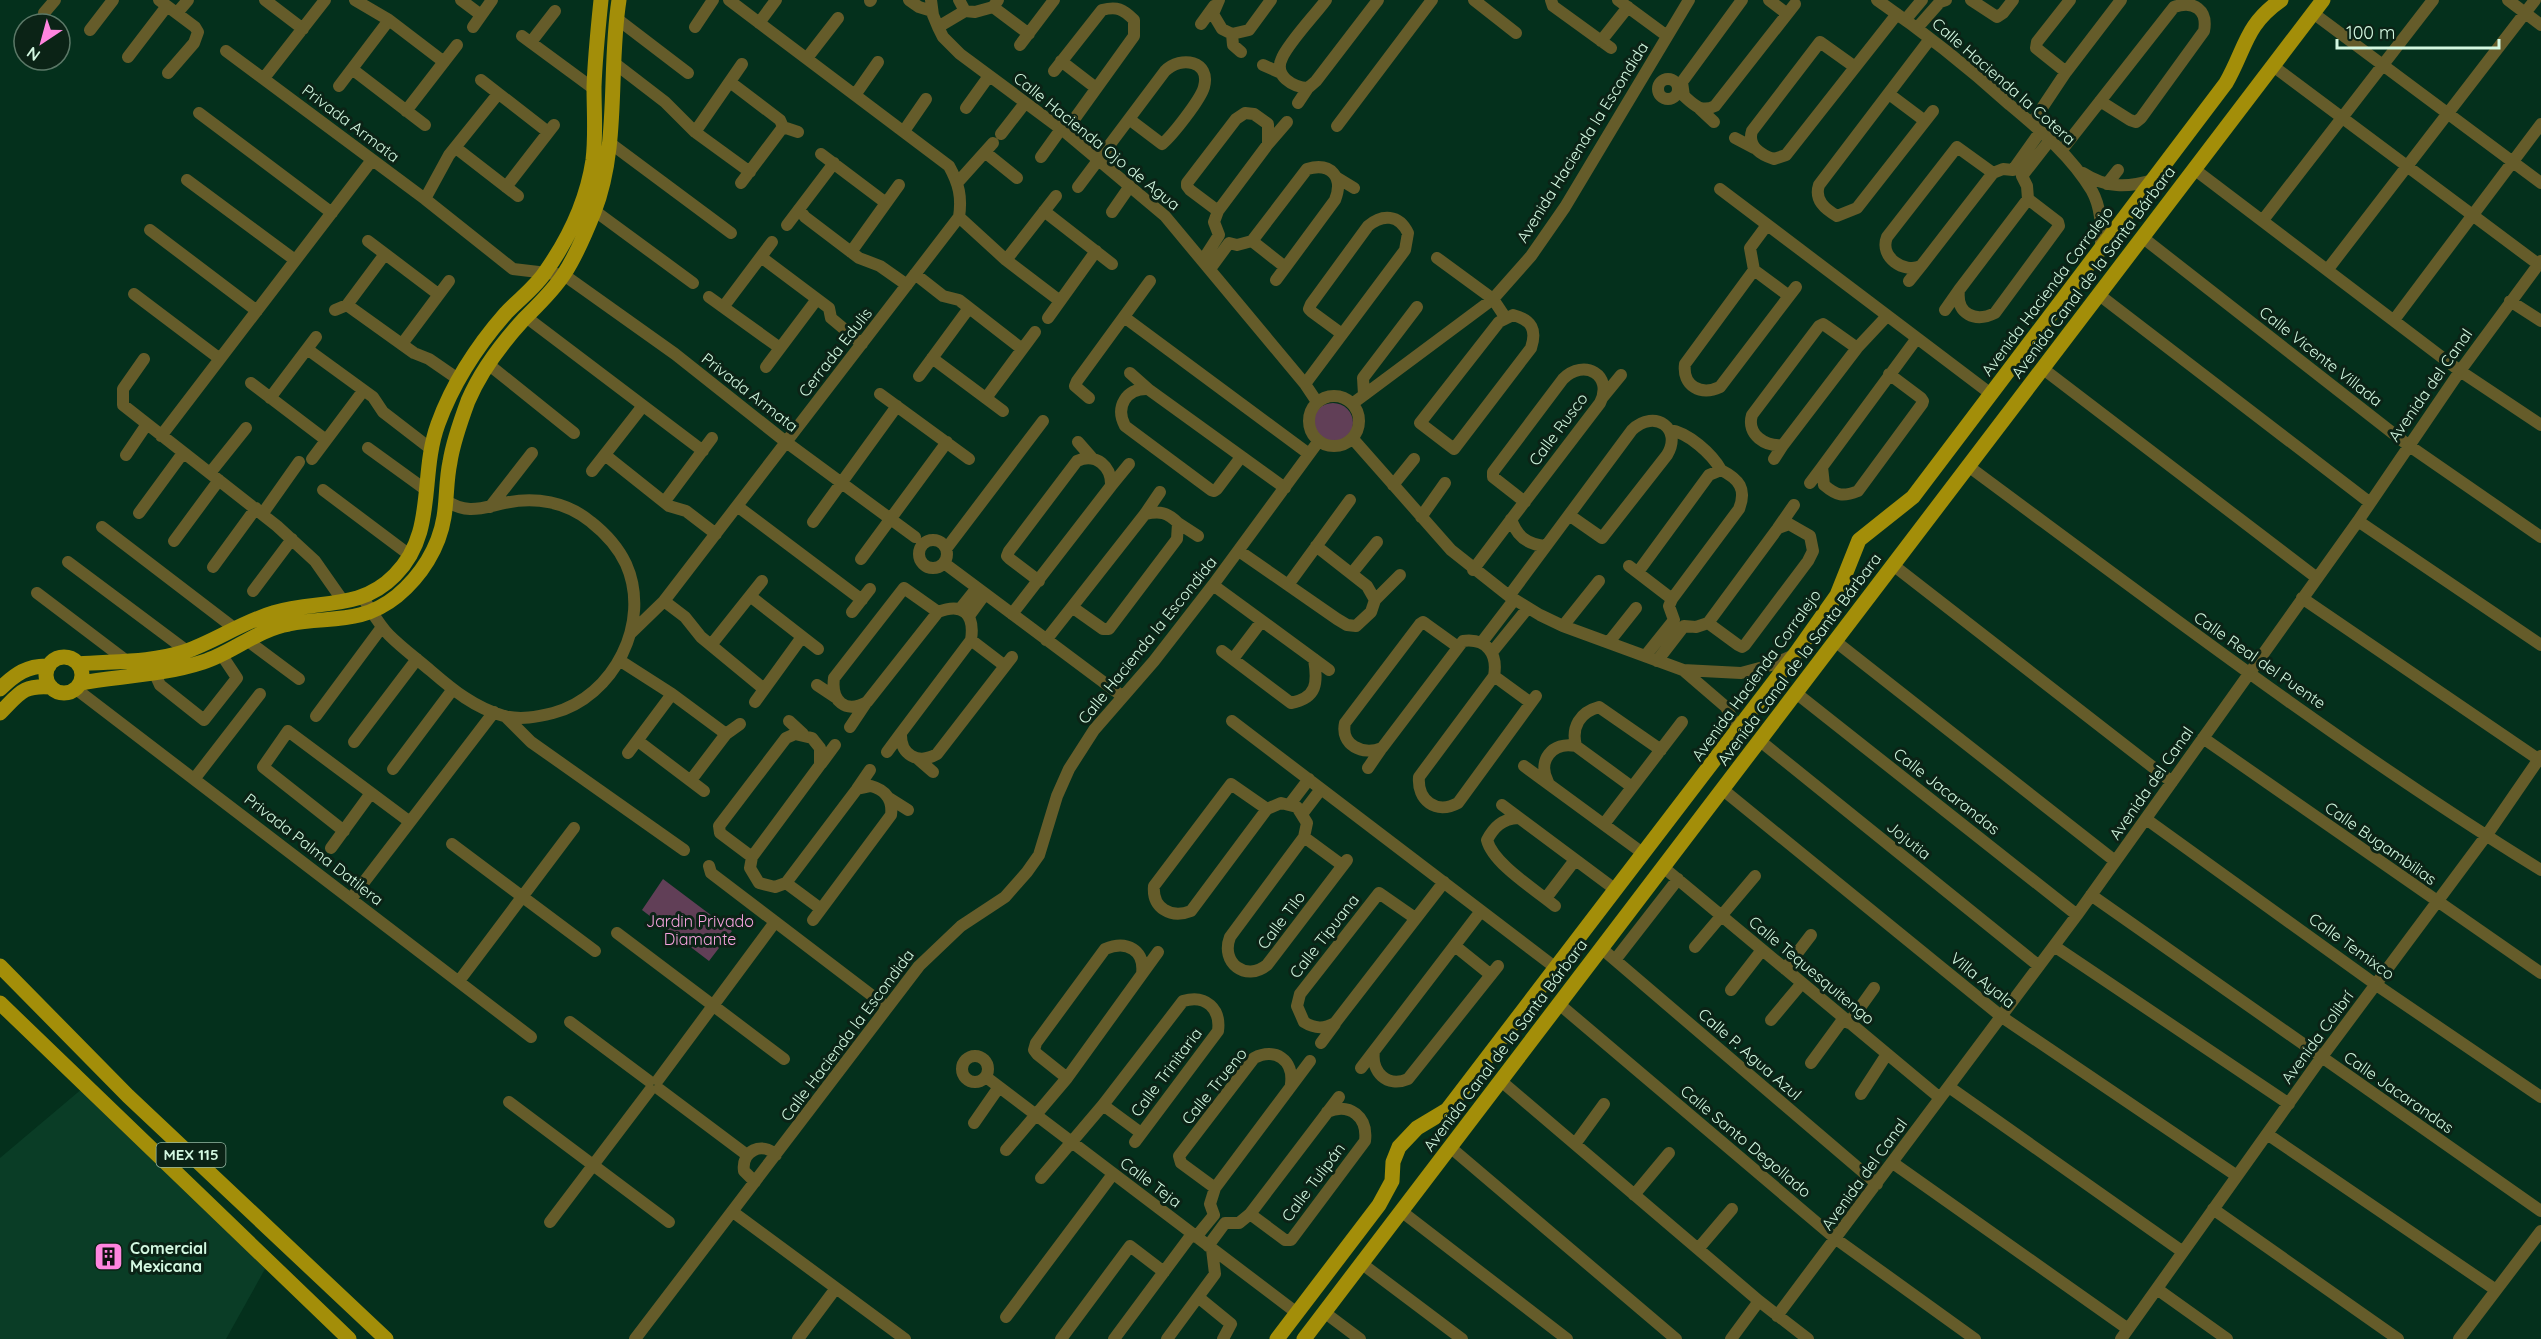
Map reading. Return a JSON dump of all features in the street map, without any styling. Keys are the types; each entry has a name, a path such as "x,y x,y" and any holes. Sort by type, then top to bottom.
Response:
{"main road":[{"path":"78,664 158,659 186,651 234,628 275,612 363,598 394,576 411,556 419,542 423,523 431,448 438,424 458,379 479,347 546,271 580,211 592,161 595,124 594,89 601,0"},
{"path":"0,712 20,693 32,686 51,687 63,693 78,686 155,674 205,662 289,624 353,618 372,612 396,597 416,578 434,551 444,517 450,458 469,399 488,364 504,341 564,275 595,211 610,143 613,62 619,0"},
{"name":"Avenida Hacienda Corralejo","path":"1277,1339 1379,1206 1392,1181 1393,1162 1408,1135 1447,1110 1644,854 1771,687 1837,595 1859,540 1913,497 2226,83 2238,62 2245,40 2256,20 2281,0"},
{"name":"Avenida Canal de la Santa Bárbara","path":"1304,1339 2323,0"},
{"path":"51,687 46,677 49,666 57,658 63,657 78,664 82,673 78,686"},
{"path":"0,689 13,676 26,669 35,666 49,666"},
{"path":"1771,687 1793,696"},
{"path":"0,956 4,971"},
{"name":"MEX 115","path":"4,971 128,1096 386,1339"},
{"name":"MEX 115","path":"0,1002 349,1339"}],"street":[{"path":"45,12 55,0"},
{"path":"90,30 113,0"},
{"path":"128,57 168,6 188,0"},
{"path":"265,0 303,29"},
{"path":"264,78 326,0"},
{"path":"356,0 389,20 444,62"},
{"path":"461,0 481,15"},
{"path":"473,27 492,0"},
{"path":"695,27 713,0"},
{"path":"729,0 949,166 958,182 962,199 959,217 1006,260 1060,302"},
{"path":"759,23 776,0"},
{"path":"909,0 919,7 931,6"},
{"path":"1020,45 1054,0"},
{"path":"1216,3 1213,14 1215,21 1232,34 1249,30 1271,0"},
{"path":"1281,73 1281,58 1326,0"},
{"path":"1298,103 1378,0"},
{"path":"1337,126 1432,0"},
{"path":"1474,0 1516,33"},
{"path":"1551,0 1553,6 1606,44 1623,4 1667,36"},
{"name":"Avenida Hacienda la Escondida","path":"1352,404 1493,299 1530,256 1564,207 1689,0"},
{"path":"1680,95 1682,82 1742,0"},
{"path":"1699,108 1709,109 1715,106 1790,8 1769,0"},
{"name":"Calle Hacienda la Cotera","path":"1877,0 1902,16 1961,62 2061,151 2077,169 2093,193 2101,220 2101,249"},
{"path":"1736,138 1774,159 1786,155 1855,67 1902,16 1922,0"},
{"path":"1917,28 1940,2 1947,0"},
{"path":"1971,0 1997,17 2013,0"},
{"path":"2066,72 2036,48 2037,42 2070,0"},
{"path":"2018,173 2041,132 2066,72 2121,0"},
{"path":"2263,220 2433,0"},
{"path":"2508,0 2541,25"},
{"path":"2328,269 2535,0"},
{"path":"1201,24 1216,3"},
{"path":"2061,151 2100,101 2174,7 2181,3 2197,6 2205,15 2204,31 2142,118 2136,122 2100,101"},
{"path":"938,27 962,6 975,12 996,4 1029,34"},
{"path":"168,6 198,32 194,43 168,73"},
{"name":"Calle Hacienda Ojo de Agua","path":"931,6 943,37 960,54 1063,131 1166,216 1305,384 1317,402"},
{"path":"1096,88 1057,66 1102,10 1113,7 1124,10 1134,20 1134,36"},
{"path":"555,11 526,39 594,89"},
{"path":"2313,13 2541,183"},
{"path":"616,18 688,73"},
{"path":"807,58 838,18"},
{"path":"339,86 389,20"},
{"path":"1041,156 1096,88 1143,23"},
{"path":"1232,34 1233,45 1242,52"},
{"path":"1930,39 1819,185 1817,192 1819,200 1828,211 1837,216 1857,208 1934,111"},
{"path":"1758,151 1750,137 1752,131 1820,42 1855,67"},
{"path":"406,111 457,45"},
{"name":"Privada Armata","path":"226,51 425,199 513,269 525,272 546,271 564,275 675,354 786,442 915,537"},
{"path":"1077,188 1097,160 1172,63 1183,60 1192,63 1202,71 1205,85 1201,95 1162,144 1129,119"},
{"path":"613,62 665,102 695,132 750,172"},
{"path":"855,95 878,62"},
{"path":"695,132 742,64"},
{"path":"1263,65 1281,73 1288,82 1308,88"},
{"path":"2273,66 2540,262"},
{"path":"352,69 425,125"},
{"path":"1645,74 1659,85 1658,93 1664,98 1671,99 1680,95"},
{"path":"966,108 989,76"},
{"path":"1204,77 1218,83"},
{"path":"481,80 498,94 551,128 506,187"},
{"path":"730,82 780,120 783,127 798,132"},
{"path":"425,199 449,155 498,94"},
{"path":"1889,94 1925,121"},
{"path":"1680,95 1714,122"},
{"path":"904,131 927,99"},
{"path":"958,182 993,144 1025,103"},
{"path":"199,113 332,213"},
{"path":"1218,211 1190,190 1188,183 1236,119 1245,113 1263,119 1270,129 1268,144"},
{"path":"1207,265 1220,235 1214,222 1218,211 1287,122"},
{"path":"2394,320 2541,124"},
{"path":"741,183 783,127"},
{"path":"610,143 731,233"},
{"path":"993,144 1017,178"},
{"path":"456,148 518,196"},
{"path":"1921,266 1910,269 1895,263 1885,249 1887,237 1954,149 1960,148 1993,173"},
{"path":"821,154 886,203"},
{"path":"161,436 372,160"},
{"path":"787,225 834,163"},
{"path":"1207,265 1229,243 1237,245 1252,241 1307,169 1317,166 1333,173 1354,188"},
{"path":"1908,281 1993,173 2003,169 2018,173 2027,186 2028,199 1945,310"},
{"path":"2077,169 2094,180 2107,184 2133,186 2153,180"},
{"path":"2194,169 2460,371 2541,425"},
{"path":"2107,184 2118,170"},
{"path":"1276,280 1335,200 1339,190 1333,173"},
{"path":"187,180 296,260"},
{"path":"851,252 899,185"},
{"path":"1112,212 1130,186"},
{"path":"1719,189 1991,394"},
{"path":"1006,260 1056,196"},
{"path":"1959,290 1959,304 1967,315 1981,318 1995,314 2059,226 2058,222 2028,199"},
{"path":"799,209 805,217 851,252 880,266 907,285"},
{"path":"595,211 693,284"},
{"path":"1044,211 1112,264"},
{"path":"1305,384 1342,334 1407,246 1408,233 1396,219 1386,216 1376,219 1368,226 1311,304 1309,309 1312,312 1342,334"},
{"name":"Cerrada Edulis","path":"631,633 664,601 959,217"},
{"path":"1754,270 1793,291 1720,387 1708,392 1694,387 1684,376 1684,364 1754,270 1750,248 1767,225"},
{"path":"150,230 257,311"},
{"name":"Calle Vicente Villada","path":"2142,237 2408,445 2541,537"},
{"path":"368,241 438,294"},
{"path":"1252,241 1285,267"},
{"path":"724,306 772,242"},
{"path":"1048,318 1096,251"},
{"path":"385,254 341,308 458,379"},
{"path":"761,257 829,308 831,318 862,344"},
{"path":"1437,258 1493,299 1505,317"},
{"name":"Avenida del Canal","path":"1777,1316 2077,915 2358,521 2460,371 2540,262"},
{"path":"915,274 943,296 952,297 969,308 1022,349"},
{"path":"402,344 449,281"},
{"path":"1089,398 1075,386 1150,281"},
{"path":"134,294 220,358"},
{"path":"2098,294 2369,502"},
{"path":"709,297 780,348"},
{"path":"766,367 817,299"},
{"path":"2510,301 2541,321"},
{"path":"1364,395 1363,378 1417,307"},
{"path":"919,376 969,308"},
{"path":"1513,315 1524,318 1534,331 1531,348 1454,449 1420,423 1505,317 1513,315"},
{"path":"1774,459 1857,348 1887,316"},
{"path":"526,317 703,451"},
{"path":"1124,317 1309,454"},
{"path":"1784,445 1776,446 1761,440 1752,429 1752,415 1819,326 1823,324 1857,348"},
{"path":"986,398 1035,332"},
{"path":"270,398 316,337"},
{"path":"1810,483 1917,338"},
{"path":"307,348 373,398 383,412 431,448"},
{"path":"932,358 1003,411"},
{"path":"144,359 123,389 123,405 292,539 315,561 344,601"},
{"path":"488,364 574,433"},
{"name":"Calle Rusco","path":"1473,570 1525,502 1602,398 1601,379 1592,370 1582,368 1571,371 1563,379 1492,475 1525,502"},
{"path":"2042,368 2317,578"},
{"path":"1130,373 1285,488"},
{"path":"1822,467 1822,481 1832,492 1845,496 1858,490 1922,404 1921,398 1889,374"},
{"path":"1602,398 1621,375"},
{"path":"251,383 326,440"},
{"path":"1148,388 1140,388 1128,394 1115,413 1125,426 1214,491 1241,457"},
{"path":"312,459 363,391"},
{"path":"880,394 969,459"},
{"path":"1335,396 1344,398 1352,404 1360,421 1353,439 1340,446 1332,447 1318,442 1309,427 1311,409 1317,402 1325,397 1335,396"},
{"path":"592,471 638,404"},
{"path":"813,522 897,406"},
{"path":"1488,647 1512,598 1546,546 1632,430 1644,420 1650,419 1678,431 1715,460 1721,470 1733,476 1743,490 1739,509 1672,599 1669,606 1674,620 1652,658"},
{"path":"946,549 1043,421"},
{"path":"126,455 147,424"},
{"path":"1569,514 1602,538 1667,455 1672,444 1666,427"},
{"path":"174,541 246,428"},
{"path":"665,501 712,438"},
{"path":"1353,439 1451,550 1473,570 1527,609 1563,626 1683,670 1742,673 1771,665 1796,653"},
{"path":"861,559 947,442"},
{"path":"1078,442 1092,458"},
{"name":"Calle Hacienda la Escondida","path":"642,1337 755,1182 919,966 961,926 1005,897 1027,872 1039,855 1057,796 1069,769 1094,730 1154,661 1318,442"},
{"path":"368,448 426,490"},
{"path":"139,513 183,453"},
{"path":"490,507 532,453"},
{"path":"605,454 675,509 686,511 716,534"},
{"path":"1039,581 1007,556 1077,461 1092,458 1101,462 1108,470 1111,486"},
{"path":"1393,485 1414,459"},
{"path":"213,567 299,462"},
{"path":"1012,614 1129,464"},
{"name":"Calle Real del Puente","path":"1968,466 2248,674 2486,836 2541,870"},
{"path":"1672,599 1634,569 1700,483 1708,475 1721,470"},
{"path":"1421,517 1445,483"},
{"path":"323,490 411,556"},
{"path":"1046,640 1161,492"},
{"path":"363,598 388,634 417,659 471,703 499,714 523,719 542,716 577,704 606,681 619,660 631,633 634,615 631,580 626,564 616,547 590,521 560,505 540,500 506,502 466,510 445,501"},
{"path":"1287,585 1350,500"},
{"path":"1652,658 1684,626 1696,627 1708,623 1794,505"},
{"path":"737,506 862,600"},
{"path":"1145,514 1161,512 1198,536"},
{"path":"1072,607 1106,631 1177,539 1174,519"},
{"path":"1511,519 1520,536 1527,542 1546,546"},
{"path":"2358,521 2541,645"},
{"path":"1708,623 1742,647 1808,561 1813,551 1810,536 1789,524 1778,528"},
{"path":"102,527 234,628"},
{"path":"253,591 292,539"},
{"path":"935,540 946,549 944,563 936,567 927,566 920,559 920,549 926,542 935,540"},
{"path":"1352,573 1377,542"},
{"path":"1316,546 1367,586 1375,600"},
{"path":"1239,550 1347,625 1356,626 1365,619 1371,612 1375,600 1400,575"},
{"path":"68,562 186,651"},
{"path":"944,563 1122,696"},
{"path":"1893,565 2172,782"},
{"path":"711,645 762,581"},
{"path":"1563,626 1599,581"},
{"path":"1213,585 1329,670"},
{"path":"835,698 832,689 834,678 904,588 938,612"},
{"path":"852,612 870,589"},
{"path":"965,613 981,591"},
{"path":"37,593 128,662"},
{"path":"750,596 818,650"},
{"path":"2302,598 2540,759"},
{"path":"664,601 685,617 701,637 764,689"},
{"path":"850,728 867,702 938,612 951,607 965,613 973,628 971,640 887,752"},
{"path":"1609,642 1636,608"},
{"path":"1488,647 1527,609"},
{"path":"1233,659 1261,622"},
{"path":"1382,748 1369,752 1358,749 1346,737 1343,730 1345,723 1423,622 1458,647"},
{"path":"316,716 382,627"},
{"path":"755,702 802,637"},
{"path":"914,758 929,759 937,754 1009,661 971,640"},
{"path":"1368,768 1458,647 1463,641 1473,640 1488,647 1497,663 1494,676 1419,777 1420,793 1429,804 1443,808 1458,803 1534,700 1494,676"},
{"path":"248,641 299,679"},
{"path":"1835,641 2115,861"},
{"path":"1222,651 1291,703 1303,700 1312,692 1317,681 1314,659"},
{"path":"155,674 160,685 204,720 237,678 221,654"},
{"path":"354,742 417,659"},
{"path":"619,660 672,694 726,734"},
{"path":"1683,670 1726,707 1738,730"},
{"path":"817,685 849,707 867,702"},
{"name":"Privada Palma Datilera","path":"78,686 531,1037"},
{"path":"393,769 453,689"},
{"path":"195,778 260,694"},
{"path":"628,753 672,694"},
{"name":"Calle Jacarandas","path":"1793,696 2077,915"},
{"path":"1576,746 1574,732 1576,724 1582,715 1599,707 1661,750"},
{"path":"351,898 499,714"},
{"path":"499,714 531,742 684,850"},
{"path":"789,721 803,734 812,738 820,748 820,765"},
{"path":"1232,721 1556,968"},
{"path":"1604,824 1682,722"},
{"path":"691,780 726,734 740,724"},
{"path":"344,831 263,767 286,727 410,822"},
{"path":"901,733 901,742 905,752 933,772"},
{"path":"752,857 718,831 719,826 786,738 795,734 803,734"},
{"name":"Calle Bugambilias","path":"2203,738 2437,903 2541,973"},
{"name":"Jojutia","path":"1759,740 2039,966"},
{"path":"638,741 704,791"},
{"path":"835,745 752,857 750,868 759,882 775,887 786,883 870,770"},
{"path":"1548,782 1544,769 1546,756 1562,745 1576,746 1632,787"},
{"name":"Avenida Colibrí","path":"2125,1334 2321,1058 2437,903 2540,759"},
{"path":"1524,766 1644,854"},
{"path":"1267,810 1231,784 1161,874 1153,889 1159,906 1178,915 1191,911 1267,810 1275,804 1296,808 1306,823 1304,837"},
{"path":"1296,808 1315,784"},
{"path":"857,789 866,786 877,787 908,810"},
{"name":"Villa Ayala","path":"1722,789 2002,1017 2237,1176"},
{"path":"331,848 371,793"},
{"path":"813,920 891,815 889,798"},
{"path":"1502,805 1616,890"},
{"path":"1518,818 1508,819 1491,832 1487,840 1489,849 1499,861 1551,902 1575,860"},
{"name":"Calle Temixco","path":"2146,819 2375,984 2541,1097"},
{"path":"459,981 574,828"},
{"name":"Calle Tilo","path":"1304,837 1344,862 1267,965 1249,972 1234,966 1227,950 1230,937 1304,837"},
{"path":"452,844 595,951"},
{"path":"709,866 711,873 887,1007"},
{"name":"Calle Tequesquitengo","path":"1663,867 1940,1098"},
{"path":"1695,947 1755,876"},
{"path":"1615,960 1678,879"},
{"path":"746,900 759,882"},
{"path":"1321,1043 1444,882"},
{"path":"786,883 821,909"},
{"name":"Calle Tipuana","path":"1335,1023 1319,1028 1304,1022 1298,1011 1298,1000 1307,985 1379,893 1415,918"},
{"path":"1642,895 1661,900"},
{"path":"1642,895 1652,912"},
{"name":"Calle Jacarandas","path":"2091,895 2541,1211"},
{"path":"1361,1068 1481,911"},
{"path":"550,1222 775,922"},
{"path":"617,933 784,1059"},
{"path":"1785,969 1811,936"},
{"path":"1067,1077 1037,1054 1034,1050 1036,1043 1105,949 1115,944 1127,945 1137,951 1142,958 1142,974"},
{"path":"2054,945 2289,1104"},
{"path":"1374,1052 1374,1065 1384,1078 1397,1082 1408,1079 1494,970 1455,946"},
{"name":"Calle P. Agua Azul","path":"1601,948 1877,1184"},
{"path":"1731,990 1762,950"},
{"path":"1006,1150 1067,1077 1158,952"},
{"path":"1771,1020 1802,983"},
{"path":"1811,1063 1874,988"},
{"name":"Calle Trinitaria","path":"1041,1178 1103,1106 1183,1001 1201,999 1211,1005 1220,1020 1218,1031 1138,1138 1103,1106"},
{"name":"Calle Santo Degollado","path":"1559,1004 1836,1239 1976,1339"},
{"path":"570,1022 747,1155"},
{"name":"Calle Trueno","path":"1215,1188 1181,1163 1179,1156 1254,1058 1268,1053 1283,1058 1292,1071 1292,1084"},
{"path":"1861,1094 1887,1054"},
{"path":"1114,1339 1164,1272 1214,1215 1210,1204 1215,1188 1310,1061"},
{"name":"Calle Teja","path":"986,1077 1297,1313"},
{"path":"1501,1081 1759,1302 1808,1339"},
{"path":"974,1123 999,1087"},
{"path":"1949,1087 2183,1252"},
{"path":"1327,1112 1339,1097"},
{"path":"509,1102 669,1222"},
{"path":"1575,1144 1604,1104"},
{"name":"Calle Tulipán","path":"1346,1108 1357,1114 1364,1122 1365,1141 1291,1240 1285,1240 1250,1214 1327,1112 1346,1108"},
{"path":"2267,1134 2496,1290"},
{"path":"1450,1147 1676,1339"},
{"path":"755,1182 744,1171 744,1160 747,1155 759,1148 768,1149 776,1155"},
{"path":"1634,1195 1669,1152"},
{"path":"1893,1162 2125,1334"},
{"path":"1006,1317 1113,1174"},
{"path":"1698,1249 1732,1209"},
{"path":"2213,1209 2398,1339"},
{"path":"1401,1211 1566,1339"},
{"path":"733,1212 905,1339"},
{"path":"1167,1339 1215,1274 1210,1247 1225,1223 1239,1223 1250,1214"},
{"path":"2459,1339 2541,1231"},
{"path":"1061,1339 1130,1246 1164,1272"},
{"path":"1361,1263 1462,1339"},
{"path":"798,1339 836,1288"},
{"path":"2157,1289 2227,1339"},
{"path":"1198,1297 1231,1323 1222,1339"},
{"path":"1731,1339 1759,1302"},
{"path":"1324,1312 1360,1339"}],"shaded area":[{"path":"83,1088 265,1269 226,1339 0,1339 0,1158"}],"green space":[{"path":"1333,403 1347,409 1353,423 1347,437 1333,443 1319,437 1313,423 1319,409"},
{"name":"Jardin Privado Diamante","path":"663,879 732,931 709,961 642,910"}],"place":[{"name":"Comercial Mexicana","path":"109,1257"}]}
